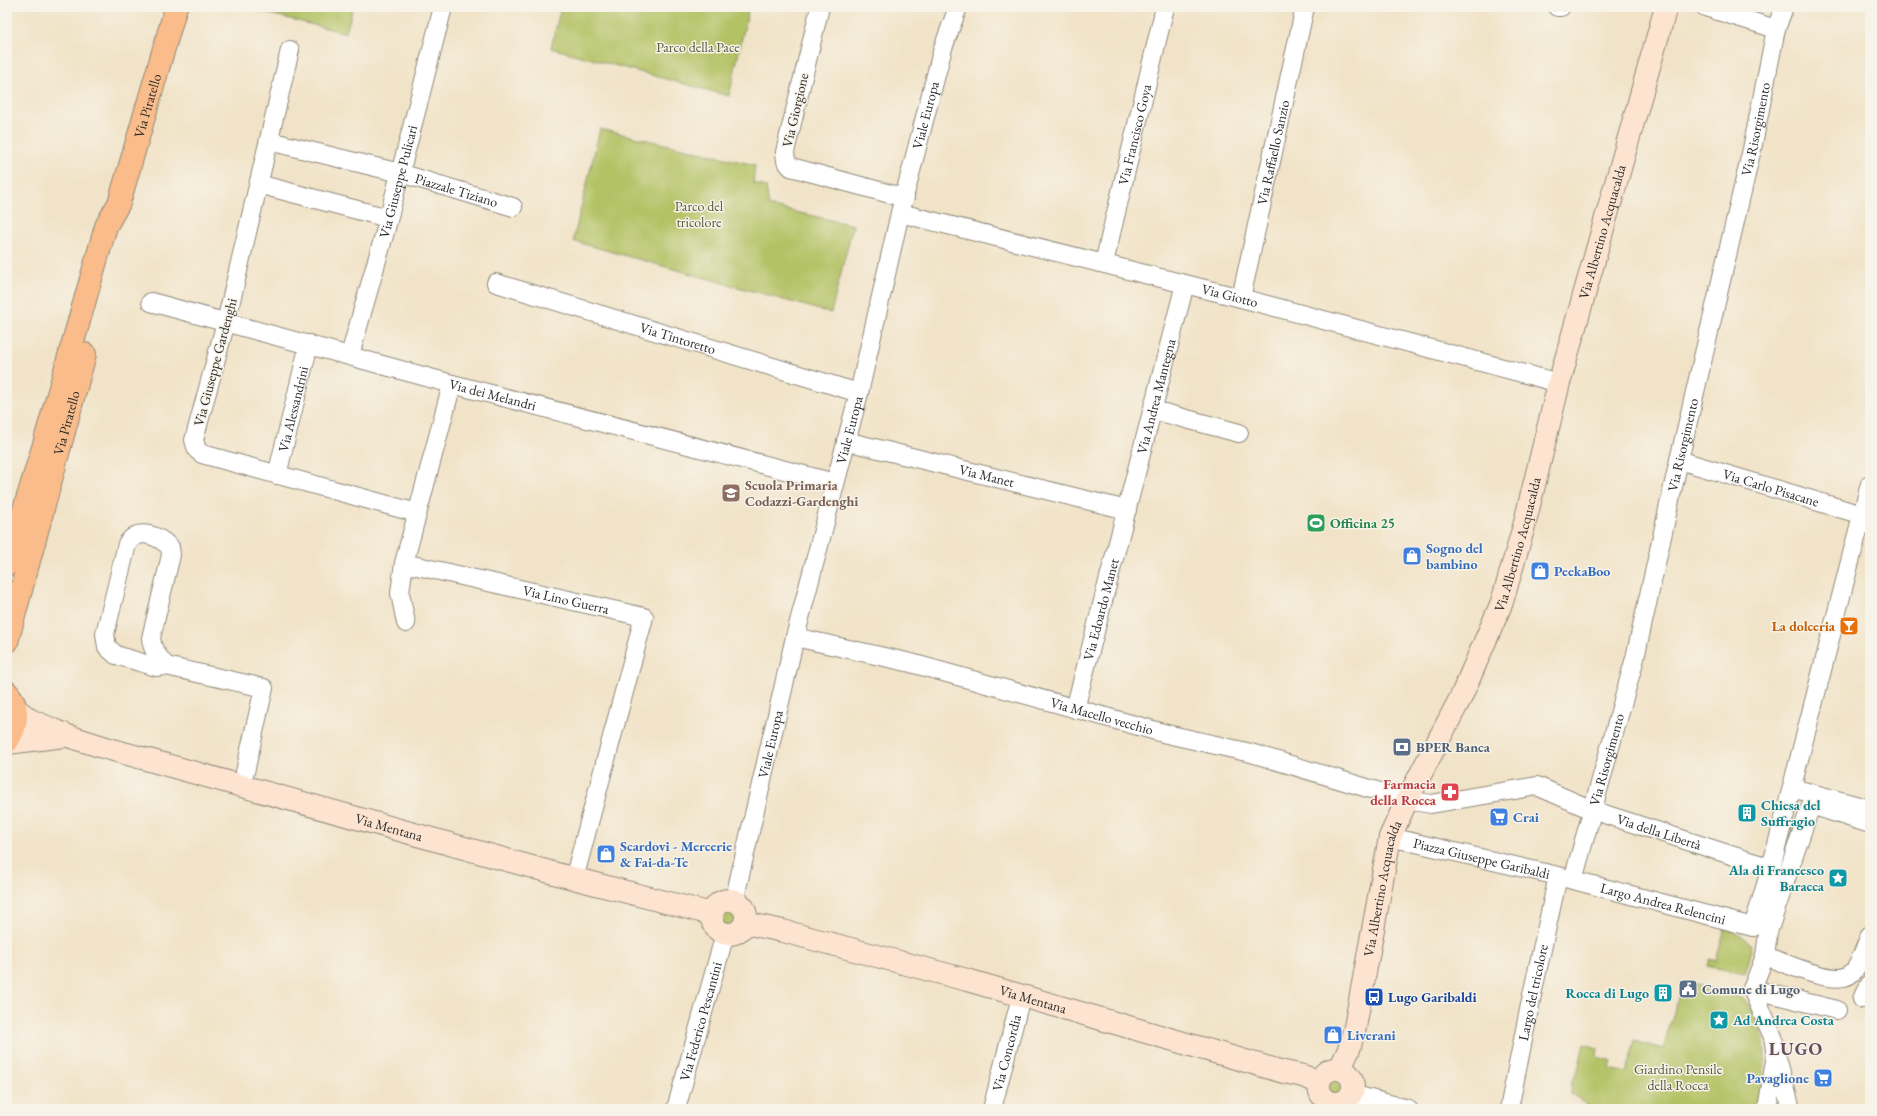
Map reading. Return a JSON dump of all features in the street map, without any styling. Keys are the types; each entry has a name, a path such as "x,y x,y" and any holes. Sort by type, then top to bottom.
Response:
{"main road":[{"name":"Via Piratello","path":"7,565 44,444 104,234 119,203 176,7"},
{"name":"Via Albertino Acquacalda","path":"1340,1069 1349,1049 1355,1027 1390,837 1407,800 1461,697 1502,602 1524,526 1559,383 1666,7"},
{"name":"Via Piratello","path":"7,642 120,223 119,203"},
{"name":"Via Mentana","path":"11,700 30,720 68,736 574,879 712,914"},
{"path":"7,743 15,726 11,700"},
{"name":"Via Mentana","path":"7,743 68,736"},
{"path":"725,900 734,901 744,907 747,918 746,923 743,928 735,934 725,934 716,929 713,924 712,914 720,902 725,900"},
{"name":"Via Mentana","path":"746,923 790,933 967,980 1280,1072 1303,1076 1318,1082"},
{"path":"1340,1069 1345,1071 1352,1079 1353,1089 1341,1102 1331,1102 1322,1097 1318,1087 1318,1082 1324,1072 1340,1069"}],"street":[{"name":"Via Giuseppe Pulicari","path":"350,355 388,218 443,7"},
{"name":"Via Giorgione","path":"820,7 785,152 786,161 791,167 902,206"},
{"name":"Viale Europa","path":"734,901 795,637 859,393 902,206 943,48 958,7"},
{"name":"Via Francisco Goya","path":"1104,263 1165,7"},
{"name":"Via Raffaello Sanzio","path":"1241,298 1305,7"},
{"path":"1705,7 1776,29"},
{"name":"Via Risorgimento","path":"1566,878 1592,810 1635,658 1679,460 1752,149 1776,29 1784,7"},
{"name":"Via Giuseppe Gardenghi","path":"290,50 226,322 194,440 197,450 202,454 417,513"},
{"name":"Piazzale Tiziano","path":"269,141 400,173 513,207"},
{"path":"258,184 388,218"},
{"name":"Via Giotto","path":"902,206 1104,263 1559,383"},
{"name":"Via Tintoretto","path":"496,284 859,393"},
{"name":"Via Andrea Mantegna","path":"1127,510 1186,284"},
{"name":"Via dei Melandri","path":"151,302 452,384 835,483"},
{"name":"Via Alessandrini","path":"277,475 309,344"},
{"path":"406,623 400,593 404,564 452,384"},
{"path":"1152,410 1239,432"},
{"name":"Via Manet","path":"846,442 1127,510"},
{"name":"Via Carlo Pisacane","path":"1679,460 1862,515"},
{"path":"1870,484 1771,868 1753,927 1765,956 1822,976 1836,978 1848,976 1866,959 1870,935"},
{"name":"Via Edoardo Manet","path":"1075,709 1127,510"},
{"path":"166,666 151,646 151,638 171,555 170,547 157,536 148,534 138,535 131,538 127,544 105,634 107,647 116,655 156,666 166,666 264,688 245,772"},
{"name":"Via Lino Guerra","path":"404,564 644,617 574,879"},
{"name":"Via Macello vecchio","path":"795,637 911,663 1167,734 1251,753 1407,800"},
{"name":"Via della Libertà","path":"1407,800 1431,804 1538,786 1592,810 1771,868"},
{"path":"1792,788 1870,809"},
{"path":"1791,1109 1776,1055 1773,1037 1752,989 1765,956 1768,932 1811,805 1870,824"},
{"name":"Piazza Giuseppe Garibaldi","path":"1390,837 1483,860 1566,878"},
{"name":"Largo Andrea Relencini","path":"1566,878 1753,927"},
{"name":"Largo del tricolore","path":"1509,1109 1532,994 1566,878"},
{"name":"Via Federico Pescantini","path":"676,1109 725,934"},
{"path":"1752,989 1837,1010"},
{"name":"Via Concordia","path":"992,1109 1021,997"},
{"path":"1767,1109 1776,1055"},
{"path":"1341,1102 1408,1109"}],"green space":[{"path":"242,7 353,7 346,33"},
{"name":"Parco della Pace","path":"561,7 749,7 729,96 551,48"},
{"name":"Parco del tricolore","path":"600,129 755,165 753,183 766,187 769,206 853,225 831,313 573,241"},
{"path":"730,907 738,910 741,918 738,926 730,929 722,926 719,918 722,910"},
{"path":"1725,928 1741,935 1751,944 1752,950 1745,974 1707,966 1709,959 1716,961"},
{"name":"Giardino Pensile della Rocca","path":"1691,983 1732,994 1741,998 1751,1007 1758,1019 1765,1050 1765,1066 1760,1097 1756,1109 1593,1109 1571,1094 1572,1081 1578,1069 1584,1044 1598,1048 1597,1057 1612,1061 1610,1069 1626,1073 1635,1041 1663,1049 1681,988 1690,988"},
{"path":"1336,1075 1344,1078 1347,1086 1344,1094 1336,1097 1328,1094 1325,1086 1328,1078"}],"place":[{"name":"Scuola Primaria Codazzi-Gardenghi","path":"731,493"},
{"name":"Officina 25","path":"1316,523"},
{"name":"Sogno del bambino","path":"1412,556"},
{"name":"PeekaBoo","path":"1540,571"},
{"name":"La dolceria","path":"1849,626"},
{"name":"BPER Banca","path":"1402,747"},
{"name":"Farmacia della Rocca","path":"1450,792"},
{"name":"Chiesa del Suffragio","path":"1747,813"},
{"name":"Crai","path":"1499,817"},
{"name":"Scardovi - Mercerie & Fai-da-Te","path":"606,854"},
{"name":"Ala di Francesco Baracca","path":"1838,878"},
{"name":"Comune di Lugo","path":"1688,989"},
{"name":"Rocca di Lugo","path":"1663,993"},
{"name":"Lugo Garibaldi","path":"1374,997"},
{"name":"Ad Andrea Costa","path":"1719,1020"},
{"name":"Liverani","path":"1333,1035"},
{"name":"Pavaglione","path":"1823,1078"}],"district":[{"name":"LUGO","path":"1796,1048"}]}
